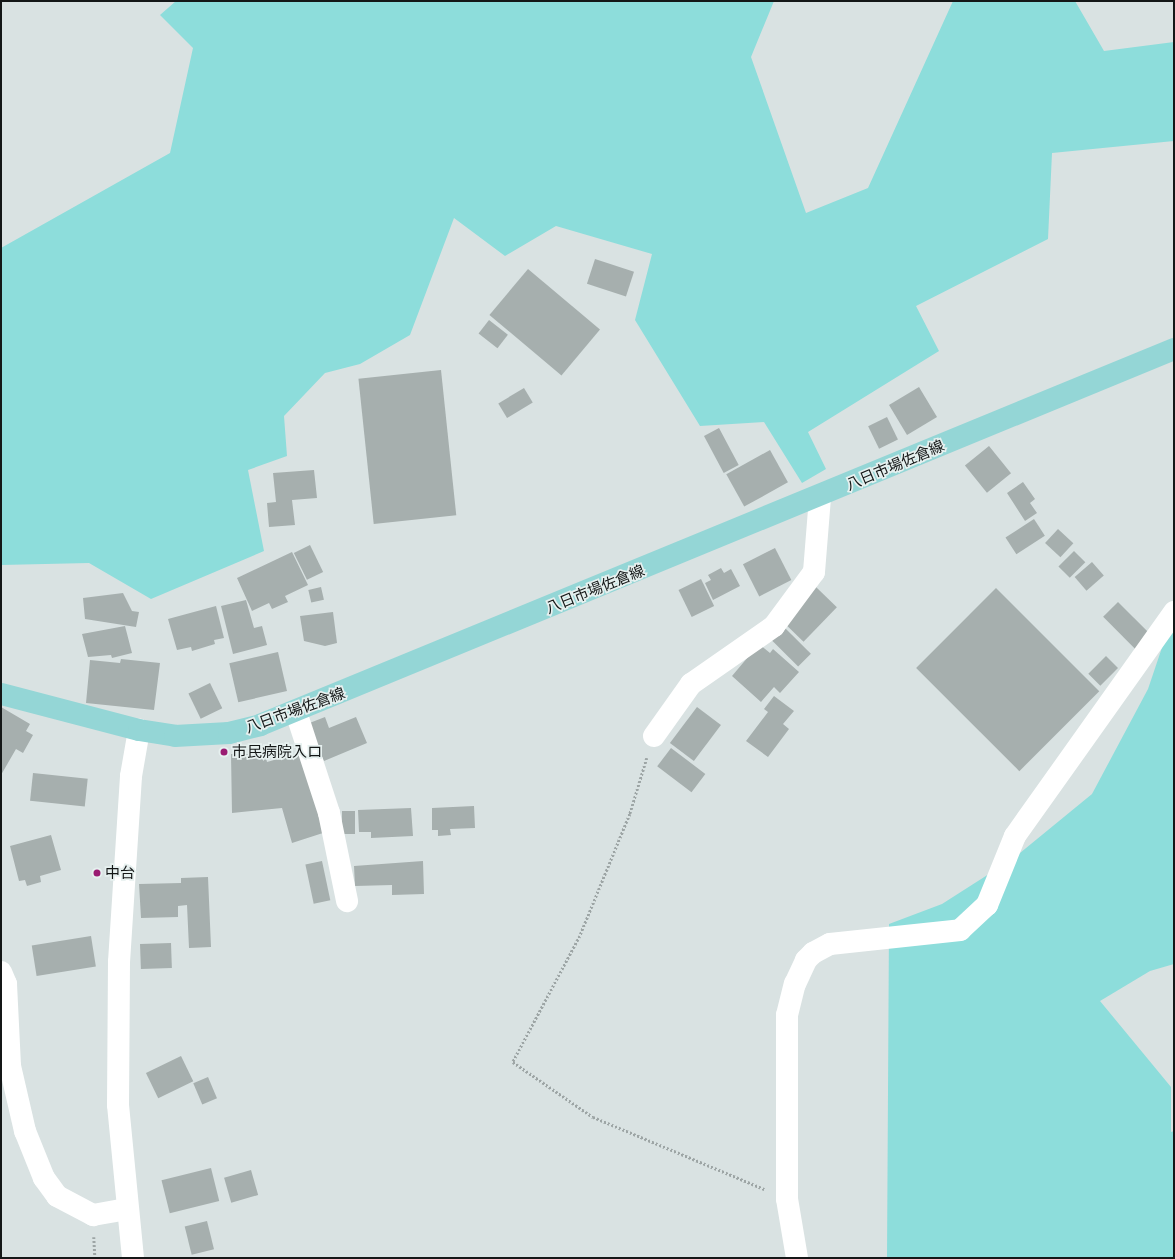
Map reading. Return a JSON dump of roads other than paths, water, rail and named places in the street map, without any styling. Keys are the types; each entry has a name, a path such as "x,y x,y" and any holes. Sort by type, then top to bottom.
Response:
{"main road":[{"name":"八日市場佐倉線","path":"1,694 138,730 175,736 210,735 260,725 296,712 820,497 1174,349"}],"street":[{"path":"654,736 691,684 774,626 814,572 820,497"},
{"path":"797,1258 787,1198 787,1015 795,984 806,960 813,953 830,944 960,930 987,905 1015,836 1174,612"},
{"path":"296,712 329,813 347,901"},
{"path":"133,1258 118,1105 119,962 132,776 138,730"},
{"path":"1,972 6,984 10,1066 25,1131 44,1178 57,1196 94,1215 127,1209"}],"place":[{"name":"市民病院入ロ","path":"224,752"},
{"name":"中台","path":"97,873"}]}
